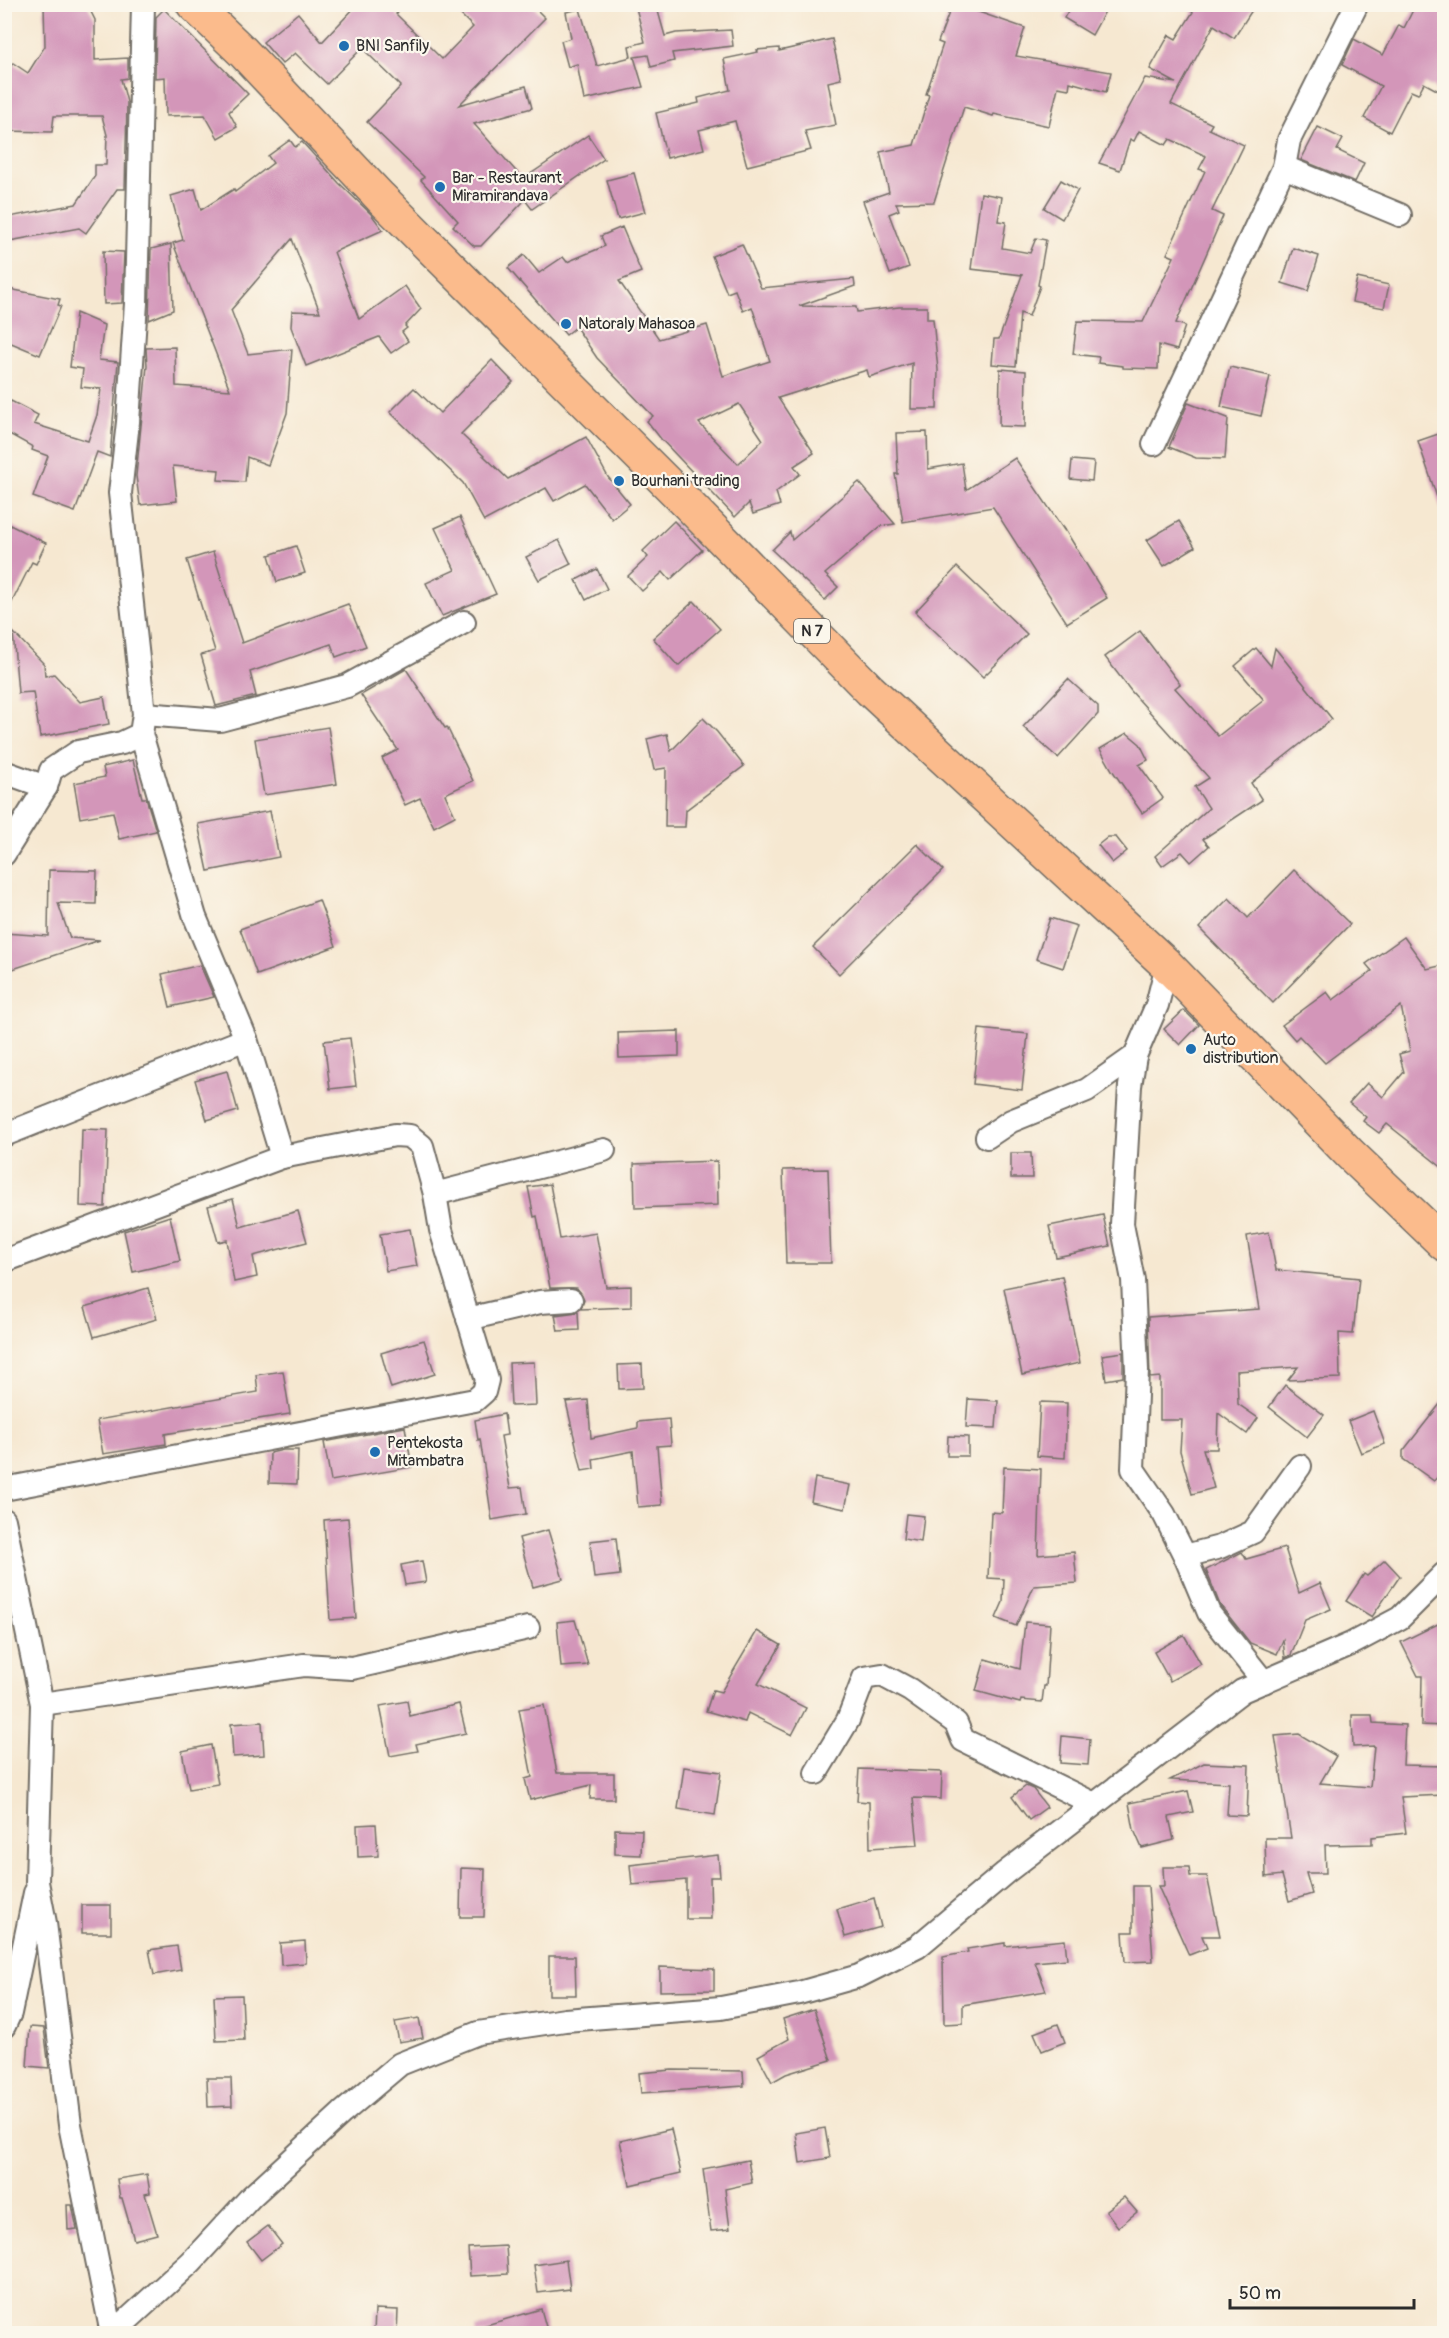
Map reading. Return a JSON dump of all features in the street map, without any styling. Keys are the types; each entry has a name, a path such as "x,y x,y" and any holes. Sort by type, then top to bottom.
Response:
{"main road":[{"name":"N 7","path":"193,4 243,52 380,197 674,490 870,690 1167,965 1350,1154 1444,1244"}],"street":[{"path":"143,4 136,303 128,422 120,493 143,724 195,917 246,1039 282,1157"},
{"path":"1154,444 1284,167 1289,140 1357,4"},
{"path":"1284,167 1400,215"},
{"path":"4,854 46,787 51,770 78,752 122,743 143,724 220,720 347,686 464,622"},
{"path":"4,772 46,787"},
{"path":"1167,965 1156,1005 1135,1056 1130,1086 1122,1224 1132,1280 1136,1347 1133,1469 1164,1514 1209,1612 1264,1682"},
{"path":"4,1135 246,1039"},
{"path":"987,1137 1011,1121 1087,1090 1135,1056"},
{"path":"4,1261 282,1157 395,1135 410,1136 422,1146 435,1194 441,1230 487,1380 484,1392 475,1400 4,1489"},
{"path":"435,1194 604,1150"},
{"path":"468,1319 540,1302 571,1300"},
{"path":"1185,1556 1220,1547 1253,1532 1300,1466"},
{"path":"4,1520 42,1704 37,1882 10,2013 4,2026"},
{"path":"112,2334 191,2262 251,2197 342,2113 400,2064 478,2032 565,2020 721,2008 799,1993 859,1976 917,1947 1005,1873 1242,1691 1351,1644 1400,1618 1444,1574"},
{"path":"42,1704 304,1665 351,1668 528,1628"},
{"path":"816,1773 848,1720 864,1678 882,1675 910,1690 956,1723 963,1740 1094,1804"},
{"path":"37,1882 45,1923 70,2125 112,2334"}],"building":[{"path":"44,4 87,4 95,20 95,60 128,58 128,78 121,79 127,102 125,189 117,189 86,233 79,228 4,242 4,218 76,204 95,176 95,165 106,165 107,135 102,116 54,116 52,132 4,131 4,75 13,63 28,73 45,46"},
{"path":"358,4 405,4 396,14 442,59 473,27 450,4 531,4 545,18 459,105 526,86 532,108 474,124 523,179 588,135 604,159 532,209 525,200 481,246 474,246 453,226 458,221 421,180 424,177 367,122 401,86 362,48 327,84 295,53 282,64 263,42 298,13 322,42"},
{"path":"635,4 656,4 665,36 676,33 731,30 733,46 672,53 674,61 651,67 648,55 634,57 643,87 584,100 577,64 568,67 561,41 571,38 566,12 580,9 597,66 631,57 629,46 645,42"},
{"path":"1072,4 1109,4 1092,35 1064,18"},
{"path":"1181,4 1256,4 1234,38 1214,25 1171,104 1212,124 1209,129 1244,145 1212,211 1223,216 1176,323 1185,326 1177,350 1159,345 1158,369 1123,368 1123,366 1098,363 1099,357 1073,354 1077,321 1143,322 1174,257 1167,254 1205,171 1199,169 1206,156 1170,139 1166,145 1139,131 1134,141 1130,139 1120,170 1099,163 1145,78 1176,83 1150,69 1169,35 1176,39 1193,12"},
{"path":"1416,4 1444,4 1444,94 1424,83 1418,94 1411,91 1390,132 1364,118 1381,86 1342,65 1354,39 1383,55 1399,25 1404,28"},
{"path":"967,8 1025,28 1016,56 1111,72 1106,92 1070,82 1069,89 1058,87 1049,126 994,114 993,116 964,107 934,202 896,203 899,210 889,214 909,267 890,274 863,201 889,192 880,152 914,145 929,95 926,94 943,44 938,42 950,10"},
{"path":"164,9 248,94 229,112 237,127 218,138 205,115 166,116 165,77 155,78 156,17"},
{"path":"832,39 841,79 828,82 836,125 805,131 811,150 747,166 735,121 699,130 704,149 667,158 656,113 699,103 698,98 730,90 724,59 758,52 757,50 779,48 779,51"},
{"path":"1318,127 1343,139 1337,150 1364,163 1355,182 1301,160"},
{"path":"290,140 295,147 302,142 371,214 383,230 334,252 359,319 405,286 421,309 402,332 408,341 391,353 379,337 306,366 291,327 292,311 320,312 292,239 231,310 248,354 292,349 287,413 268,465 247,457 245,482 218,480 219,470 173,466 177,501 140,505 136,476 147,366 146,348 175,347 176,386 230,390 173,243 183,240 171,196 195,189 201,210 234,189 235,192 273,163 268,156"},
{"path":"634,173 645,212 618,219 607,180"},
{"path":"1061,180 1078,190 1062,219 1044,208"},
{"path":"981,193 1002,197 998,221 1006,222 1002,248 1030,253 1036,238 1046,240 1038,285 1040,286 1029,316 1020,313 1016,366 992,364 994,339 999,339 1022,275 971,269"},
{"path":"622,227 641,272 619,281 659,339 707,325 723,376 770,361 752,307 743,311 735,290 727,293 712,256 742,244 761,288 854,279 855,286 799,306 856,307 857,312 899,307 927,307 927,319 933,319 938,370 937,409 911,409 912,363 869,377 867,370 778,398 814,453 794,466 800,474 776,492 780,505 753,514 749,503 735,517 661,439 647,421 653,416 597,358 576,327 566,335 508,268 524,255 539,273 563,257 567,262 605,246 601,236","holes":["739,404 763,440 738,464 699,423"]},
{"path":"171,244 173,310 149,320 151,249"},
{"path":"1293,248 1319,256 1308,291 1282,283"},
{"path":"103,251 124,252 122,303 104,304"},
{"path":"1357,278 1389,285 1384,308 1352,302"},
{"path":"4,288 60,299 58,305 61,306 40,355 4,340"},
{"path":"76,313 104,325 99,360 118,362 110,457 97,452 75,512 33,497 48,456 32,450 33,447 4,431 4,412 11,401 38,415 34,424 88,441 97,415 101,389 81,387 83,369 70,367"},
{"path":"492,360 513,382 461,434 508,479 586,437 608,477 630,504 612,519 585,484 554,501 546,488 484,521 463,483 390,412 414,388 440,413"},
{"path":"1230,367 1270,376 1261,416 1221,407"},
{"path":"1000,369 1026,371 1025,427 999,426"},
{"path":"1188,403 1228,418 1225,459 1196,458 1169,447"},
{"path":"927,432 928,469 962,463 966,490 1015,458 1064,530 1064,528 1107,598 1067,623 993,507 903,522 895,474 898,474 896,433"},
{"path":"1444,432 1444,508 1441,509 1418,441"},
{"path":"1072,460 1094,462 1092,481 1070,479"},
{"path":"859,482 895,524 881,526 825,574 838,587 825,600 772,550 790,532 792,540"},
{"path":"460,517 496,594 442,616 426,583 455,570 435,528"},
{"path":"674,521 702,550 670,580 663,572 642,591 628,576 648,557 643,551"},
{"path":"1179,521 1195,547 1164,566 1147,540"},
{"path":"4,522 46,543 36,564 32,562 4,618"},
{"path":"559,540 571,564 539,580 526,557"},
{"path":"296,546 305,573 277,582 269,555"},
{"path":"213,552 242,643 348,604 366,646 336,657 331,644 250,672 256,696 216,706 201,655 215,651 187,560"},
{"path":"957,567 1027,634 983,677 915,612"},
{"path":"597,569 607,589 586,600 576,580"},
{"path":"694,601 720,629 678,666 653,638"},
{"path":"1140,631 1180,684 1175,688 1218,736 1264,700 1235,666 1256,648 1271,666 1275,648 1332,719 1251,783 1262,800 1203,839 1209,846 1191,862 1182,852 1162,866 1155,856 1209,808 1195,787 1209,778 1131,691 1105,657"},
{"path":"13,632 44,664 45,676 54,674 80,702 104,697 109,724 40,737 33,692 18,693"},
{"path":"406,669 445,728 447,727 473,781 445,794 455,816 434,827 420,798 405,805 382,758 398,750 361,695"},
{"path":"1068,679 1098,706 1098,714 1058,758 1023,727"},
{"path":"703,718 744,766 686,810 685,827 665,827 666,768 654,770 647,739 667,734 671,751"},
{"path":"328,727 337,784 264,795 255,739"},
{"path":"1127,733 1140,744 1148,760 1139,765 1163,798 1142,813 1100,749"},
{"path":"133,760 142,798 146,798 156,831 119,839 113,812 80,818 74,783 105,777 103,767"},
{"path":"270,811 279,857 208,871 198,824"},
{"path":"1108,837 1116,837 1127,851 1112,863 1098,845"},
{"path":"917,844 943,870 839,974 813,947"},
{"path":"49,870 97,871 96,904 58,903 70,938 100,940 4,972 4,933 48,936"},
{"path":"1294,870 1350,924 1273,1003 1199,928 1229,898 1248,918"},
{"path":"319,900 336,946 257,975 240,929"},
{"path":"1050,918 1077,926 1063,968 1036,959"},
{"path":"1404,937 1427,969 1444,965 1444,1169 1387,1124 1379,1133 1363,1121 1366,1117 1349,1103 1367,1083 1383,1097 1404,1072 1399,1054 1410,1051 1401,1006 1325,1063 1299,1036 1295,1040 1282,1025 1327,992 1333,1000 1372,971 1366,964"},
{"path":"200,965 214,997 170,1007 162,974"},
{"path":"1184,1010 1199,1025 1180,1045 1164,1029"},
{"path":"979,1029 1028,1034 1022,1090 973,1084"},
{"path":"679,1031 679,1056 619,1058 618,1033"},
{"path":"350,1038 356,1086 330,1089 324,1041"},
{"path":"227,1071 238,1111 207,1120 195,1080"},
{"path":"82,1129 108,1130 105,1207 80,1206"},
{"path":"1011,1153 1031,1153 1032,1178 1011,1178"},
{"path":"717,1161 718,1205 635,1208 634,1164"},
{"path":"828,1169 831,1263 786,1263 783,1170"},
{"path":"550,1184 560,1239 596,1233 606,1287 631,1286 631,1307 581,1309 584,1299 577,1288 550,1288 537,1216 534,1217 528,1187"},
{"path":"233,1199 240,1227 298,1211 307,1242 253,1256 257,1277 234,1282 227,1240 218,1242 208,1206"},
{"path":"1103,1215 1110,1246 1056,1257 1049,1226"},
{"path":"170,1216 180,1261 133,1272 124,1231"},
{"path":"410,1229 417,1266 386,1271 380,1234"},
{"path":"1269,1232 1276,1270 1359,1278 1353,1334 1339,1333 1340,1378 1288,1380 1298,1367 1237,1371 1238,1404 1258,1418 1247,1434 1218,1413 1217,1449 1203,1449 1214,1488 1192,1494 1180,1451 1182,1420 1160,1420 1160,1377 1150,1378 1148,1317 1259,1309 1247,1236"},
{"path":"1062,1276 1080,1363 1022,1375 1004,1288"},
{"path":"148,1288 157,1319 94,1337 85,1307"},
{"path":"578,1312 579,1330 558,1331 555,1315"},
{"path":"424,1340 435,1374 391,1388 381,1353"},
{"path":"1123,1352 1123,1377 1106,1380 1102,1355"},
{"path":"534,1362 536,1405 511,1406 509,1363"},
{"path":"642,1364 643,1388 619,1389 618,1365"},
{"path":"283,1371 290,1414 165,1434 166,1444 103,1454 97,1420 258,1392 256,1375"},
{"path":"1285,1385 1324,1415 1307,1437 1269,1407"},
{"path":"968,1399 998,1401 996,1428 966,1427"},
{"path":"1444,1399 1444,1469 1434,1481 1403,1459 1403,1451"},
{"path":"588,1400 591,1438 638,1428 638,1422 669,1419 671,1445 657,1446 662,1505 638,1507 633,1451 593,1459 594,1469 582,1471 566,1402"},
{"path":"1040,1402 1067,1403 1065,1458 1037,1456"},
{"path":"1373,1411 1385,1444 1361,1453 1348,1421"},
{"path":"504,1414 507,1435 501,1436 510,1488 522,1487 526,1514 492,1520 475,1420"},
{"path":"405,1427 412,1467 331,1481 324,1442"},
{"path":"948,1436 968,1437 968,1456 947,1456"},
{"path":"298,1450 297,1484 269,1483 270,1453"},
{"path":"1004,1467 1041,1469 1038,1555 1074,1552 1077,1583 1034,1586 1016,1626 996,1618 1003,1602 1004,1579 988,1578 991,1512 1002,1513"},
{"path":"815,1478 850,1485 845,1509 811,1502"},
{"path":"906,1514 924,1516 921,1542 903,1539"},
{"path":"348,1518 356,1618 330,1620 324,1520"},
{"path":"548,1530 563,1579 533,1587 519,1538"},
{"path":"616,1538 620,1575 594,1578 590,1541"},
{"path":"1285,1548 1299,1593 1320,1583 1331,1609 1305,1620 1291,1655 1285,1658 1283,1640 1277,1654 1250,1643 1220,1605 1206,1570 1242,1552 1246,1559"},
{"path":"1385,1560 1400,1576 1372,1617 1346,1601 1364,1574 1367,1576"},
{"path":"422,1561 426,1582 405,1585 401,1565"},
{"path":"575,1620 588,1665 561,1667 557,1622"},
{"path":"1444,1621 1444,1726 1421,1725 1422,1676 1418,1676 1401,1642"},
{"path":"1025,1622 1050,1624 1046,1686 1044,1686 1042,1702 1021,1700 1020,1703 976,1691 985,1659 1020,1669"},
{"path":"757,1631 781,1645 758,1684 806,1708 792,1735 748,1713 745,1722 706,1711 713,1690 721,1692"},
{"path":"1184,1635 1201,1664 1170,1681 1154,1652"},
{"path":"407,1701 410,1716 459,1704 466,1733 416,1744 418,1751 390,1756 380,1706"},
{"path":"544,1705 557,1773 614,1773 614,1799 590,1799 591,1785 530,1800 525,1779 532,1777 519,1709"},
{"path":"1352,1715 1372,1715 1373,1723 1405,1725 1403,1765 1444,1766 1444,1795 1401,1797 1406,1833 1372,1837 1372,1844 1325,1845 1326,1873 1306,1873 1312,1894 1289,1901 1282,1875 1266,1877 1265,1838 1291,1838 1275,1736 1299,1734 1336,1756 1320,1783 1370,1787 1374,1746 1353,1747"},
{"path":"262,1722 264,1755 233,1757 231,1724"},
{"path":"1062,1736 1090,1739 1088,1765 1060,1763"},
{"path":"211,1745 218,1784 189,1789 182,1751"},
{"path":"1204,1763 1249,1765 1247,1816 1227,1815 1229,1783 1170,1780"},
{"path":"684,1767 721,1772 715,1815 678,1809"},
{"path":"859,1769 942,1772 941,1799 913,1798 918,1845 870,1848 869,1802 857,1801"},
{"path":"1026,1786 1033,1789 1047,1807 1029,1820 1012,1797"},
{"path":"1188,1791 1193,1812 1169,1817 1174,1840 1142,1848 1134,1830 1129,1803"},
{"path":"376,1824 378,1856 358,1857 357,1825"},
{"path":"615,1829 642,1830 641,1855 615,1854"},
{"path":"718,1855 720,1877 710,1877 711,1919 686,1919 686,1880 632,1885 630,1865"},
{"path":"1163,1867 1189,1867 1190,1876 1207,1876 1220,1936 1202,1936 1207,1948 1189,1955 1158,1886 1164,1886"},
{"path":"461,1868 485,1869 484,1917 460,1917"},
{"path":"1133,1886 1148,1886 1153,1961 1125,1962 1123,1932 1133,1932"},
{"path":"874,1898 881,1927 845,1937 837,1909"},
{"path":"82,1905 111,1905 111,1933 82,1933"},
{"path":"1065,1940 1067,1959 1035,1962 1046,1991 963,2005 963,2023 944,2024 943,1957 968,1952 967,1949 1005,1943 1005,1946"},
{"path":"305,1941 306,1963 281,1965 280,1943"},
{"path":"177,1946 181,1970 154,1975 149,1950"},
{"path":"549,1956 575,1956 576,1995 549,1995"},
{"path":"660,1967 714,1969 714,1990 660,1991"},
{"path":"242,1995 244,2040 216,2041 214,1996"},
{"path":"814,2009 831,2060 786,2074 772,2082 758,2056 789,2039 783,2019"},
{"path":"419,2018 423,2038 399,2042 395,2022"},
{"path":"1058,2024 1065,2042 1042,2051 1034,2033"},
{"path":"30,2027 44,2028 49,2068 27,2066"},
{"path":"672,2070 743,2071 744,2086 641,2093 639,2073"},
{"path":"207,2078 231,2078 232,2106 208,2107"},
{"path":"825,2128 830,2158 800,2163 796,2133"},
{"path":"671,2129 681,2173 630,2185 620,2141"},
{"path":"748,2160 752,2183 725,2189 730,2229 711,2231 703,2169"},
{"path":"147,2174 150,2193 145,2194 157,2234 134,2240 122,2198 120,2198 117,2179"},
{"path":"1124,2197 1137,2212 1118,2227 1106,2211"},
{"path":"67,2205 72,2205 77,2229 68,2230"},
{"path":"268,2226 282,2244 261,2260 247,2242"},
{"path":"506,2246 508,2274 470,2276 468,2248"},
{"path":"566,2260 570,2289 538,2293 534,2265"},
{"path":"375,2309 398,2310 397,2334 374,2334"},
{"path":"541,2309 548,2334 477,2334 476,2328"}],"place":[{"name":"BNI Sanfily","path":"344,46"},
{"name":"Bar - Restaurant Miramirandava","path":"440,187"},
{"name":"Natoraly Mahasoa","path":"566,324"},
{"name":"Bourhani trading","path":"619,481"},
{"name":"Auto distribution","path":"1191,1049"},
{"name":"Pentekosta Mitambatra","path":"375,1452"}]}
